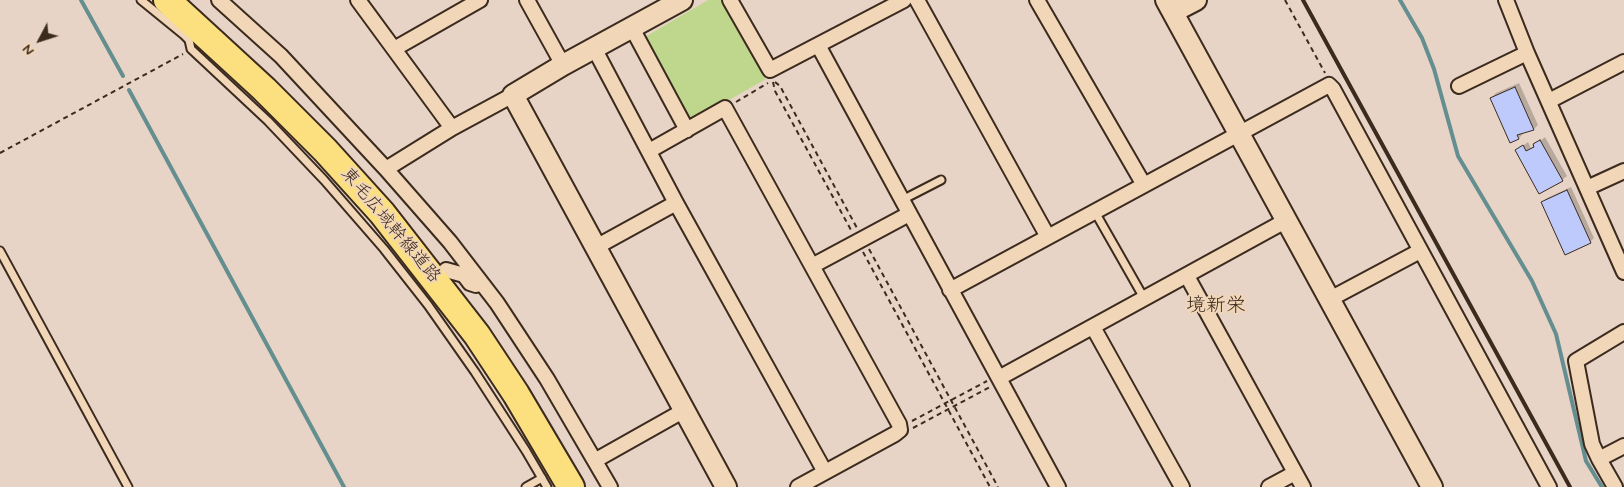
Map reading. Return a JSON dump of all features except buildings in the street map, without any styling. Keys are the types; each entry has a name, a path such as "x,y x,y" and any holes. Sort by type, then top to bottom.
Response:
{"highway":[{"name":"東毛広域幹線道路","path":"167,0 264,89 382,213 477,335 516,394 571,487"},
{"name":"東毛広域幹線道路","path":"194,0 336,138 446,270 489,326 528,385 588,487"}],"street":[{"path":"219,0 281,56 386,169 450,242 485,288 547,380 596,460 610,487"},
{"path":"358,0 452,128"},
{"path":"394,49 480,0"},
{"path":"527,0 563,65"},
{"path":"386,169 452,128 513,96 563,65 682,0"},
{"path":"730,0 771,75 818,45 904,0"},
{"path":"917,0 1048,237"},
{"path":"1037,0 1144,185"},
{"path":"1196,0 1170,6 1432,487"},
{"path":"1506,0 1527,53 1550,101 1624,272"},
{"path":"632,28 687,130"},
{"path":"818,45 1058,487"},
{"path":"594,48 676,203 825,472"},
{"path":"1459,86 1527,53"},
{"path":"1550,101 1624,62"},
{"path":"950,290 1095,212 1239,131 1329,85 1333,89 1549,487"},
{"path":"513,96 726,487"},
{"path":"649,152 725,108 899,424 900,430 798,487"},
{"path":"1587,188 1624,171"},
{"path":"596,247 676,203"},
{"path":"812,266 909,214"},
{"path":"999,378 1287,220"},
{"path":"1330,299 1420,251"},
{"path":"446,270 464,275 470,283 485,288"},
{"path":"1187,276 1303,487"},
{"path":"1093,327 1182,487"},
{"path":"1615,487 1598,460 1592,444 1576,361 1624,332"},
{"path":"596,460 683,410"},
{"path":"1598,460 1624,446"},
{"path":"1269,487 1295,473"}],"lane":[{"path":"142,0 184,35 189,40 191,49 268,121 324,180 384,249 428,305 475,372 547,487"},
{"path":"902,200 941,180"},
{"path":"1095,212 1144,298"},
{"path":"0,251 128,487"},
{"path":"526,487 542,478"}],"path":[{"path":"1285,0 1329,81 1329,85"},
{"path":"0,152 191,49"},
{"path":"725,108 771,75"},
{"path":"771,75 775,91 998,487"},
{"path":"771,75 780,86 990,487"},
{"path":"900,430 989,380 999,378"},
{"path":"900,430 909,430 993,386 999,378"}],"green space":[{"path":"708,0 722,0 766,79 690,122 644,41 645,37"}],"waterway":[{"path":"81,0 123,76"},
{"path":"1400,0 1422,38 1434,69 1458,156 1532,281 1556,334 1586,461 1602,487"},
{"path":"129,90 344,487"}],"railway":[{"path":"1303,0 1570,487"}],"district":[{"name":"境新栄","path":"1216,307"}]}
